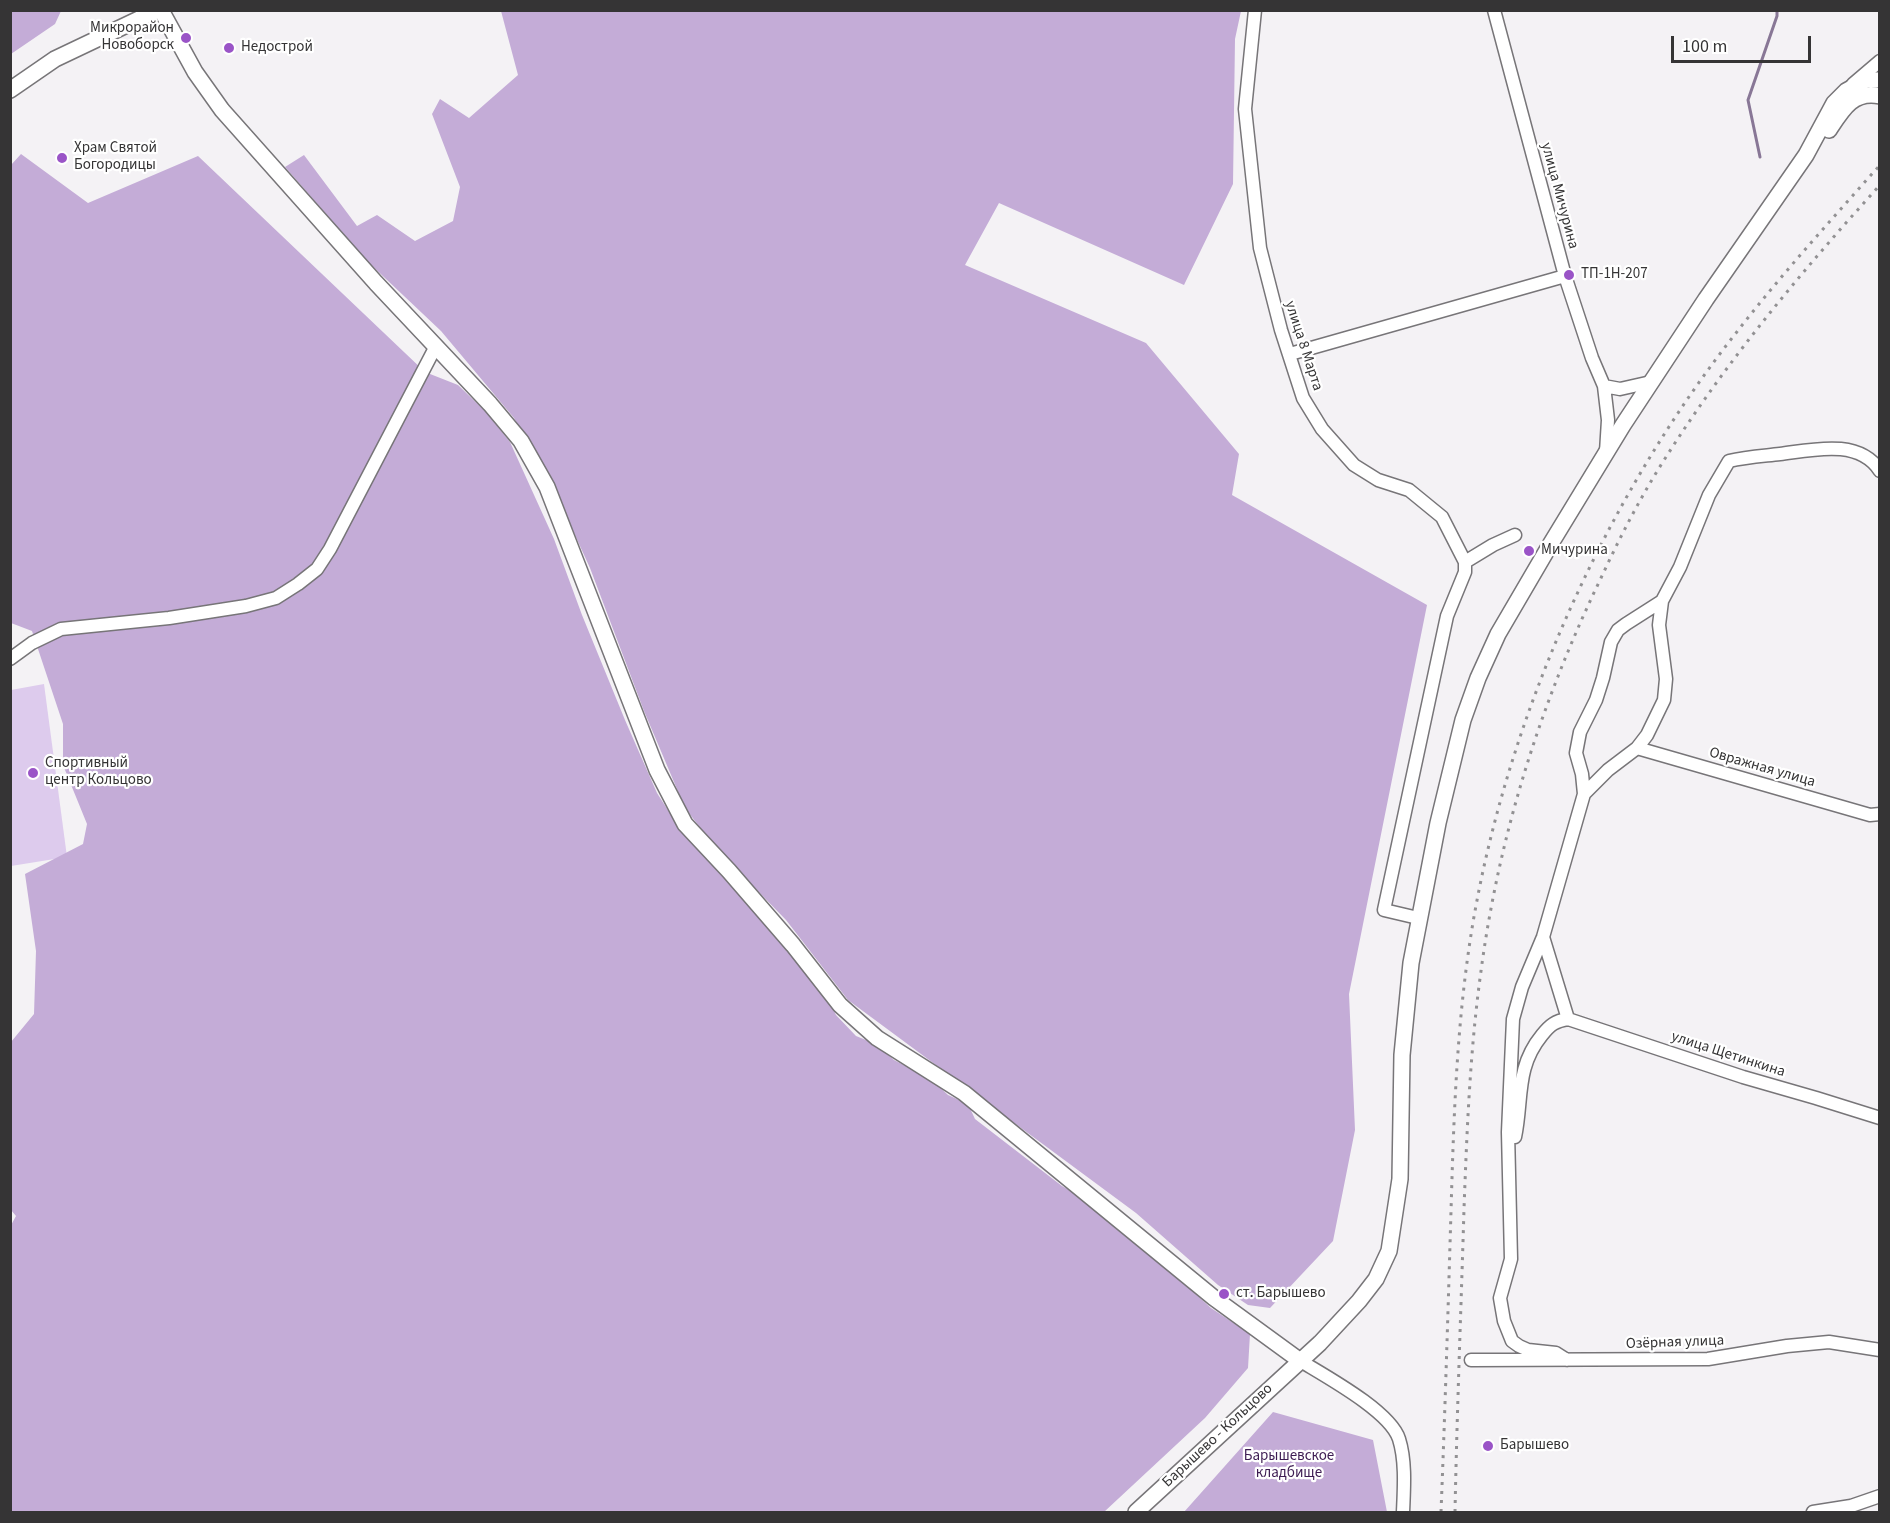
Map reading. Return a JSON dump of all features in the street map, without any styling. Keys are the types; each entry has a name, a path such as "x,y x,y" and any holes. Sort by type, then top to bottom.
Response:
{"main road":[{"path":"10,90 55,59 159,10 195,72 222,110 376,283 490,404 520,441 547,487 657,770 685,824 793,945 840,1005 877,1038 964,1093 1214,1298 1299,1360"},
{"path":"1817,139 1834,103 1846,91 1866,80 1880,80"},
{"path":"1817,139 1838,107 1854,93 1869,88 1880,89"},
{"path":"1817,139 1845,106 1856,98 1867,93 1880,96"},
{"path":"1817,139 1858,103 1867,100 1880,107"},
{"name":"Барышево - Кольцово","path":"1136,1512 1320,1343 1376,1279 1389,1251 1400,1179 1402,1055 1418,918 1460,732 1478,678 1504,625 1606,453 1706,299 1817,139"}],"street":[{"name":"улица 8 Марта","path":"1255,10 1245,109 1260,248 1281,330 1303,398 1322,429 1354,465 1378,480 1409,490 1442,517 1465,562"},
{"name":"улица Мичурина","path":"1494,10 1566,276 1592,358 1604,386 1608,420 1606,453"},
{"path":"1846,91 1880,61"},
{"path":"1290,354 1566,276"},
{"path":"10,659 32,643 61,629 169,618 246,606 276,598 298,584 317,569 330,549 436,346"},
{"path":"1604,386 1620,389 1651,382"},
{"path":"1584,794 1608,770 1637,748 1647,735 1664,700 1666,679 1659,625 1662,601 1680,567 1709,495 1729,461 1825,448 1849,450 1875,464 1880,471"},
{"path":"1418,918 1384,910 1447,616 1465,573 1465,562 1515,535"},
{"path":"1568,1360 1556,1353 1528,1350 1512,1341 1504,1321 1500,1298 1511,1259 1508,1132 1513,1019 1522,987 1543,938 1584,794 1582,774 1576,753 1580,732 1596,700 1611,642 1618,630 1662,601"},
{"name":"Овражная улица","path":"1637,748 1870,815 1880,814"},
{"path":"1510,1158 1516,1132 1523,1069 1535,1043 1556,1020 1568,1019 1543,938"},
{"name":"улица Щетинкина","path":"1568,1019 1743,1077 1880,1118"},
{"name":"Озёрная улица","path":"1471,1360 1708,1359 1787,1346 1829,1342 1880,1350"},
{"path":"1299,1360 1386,1417 1399,1436 1402,1452 1403,1512"},
{"path":"1813,1512 1851,1506 1880,1496"}],"shaded area":[{"name":"Спортивный центр Кольцово","path":"44,684 67,857 11,866 11,690"}],"green space":[{"path":"11,10 61,11 55,24 11,54"},
{"path":"501,11 1241,11 1235,39 1233,184 1184,285 999,203 965,265 1146,343 1239,454 1232,495 1427,605 1349,994 1355,1130 1333,1241 1270,1308 1248,1305 1218,1285 1136,1213 848,1000 786,920 715,847 685,808 644,711 590,568 554,489 514,418 441,331 368,262 285,167 304,155 357,226 377,215 415,241 453,221 460,187 432,114 440,99 469,118 518,75"},
{"path":"21,154 88,203 198,156 425,372 458,385 485,411 510,442 554,539 582,615 657,793 680,829 716,866 828,998 836,1015 856,1036 876,1044 894,1060 931,1079 948,1095 968,1104 975,1119 1062,1186 1093,1204 1115,1228 1169,1270 1211,1308 1250,1334 1248,1368 1205,1418 1104,1512 11,1512 10,1227 16,1216 11,1210 11,1042 34,1014 36,951 25,874 83,844 87,824 63,765 63,724 32,631 11,623 11,165"},
{"name":"Барышевское кладбище","path":"1273,1412 1373,1440 1387,1512 1184,1512"}],"waterway":[{"path":"1760,157 1748,100 1777,16 1777,10"}],"railway":[{"path":"1441,1512 1453,1136 1460,1023 1475,911 1492,834 1513,757 1540,681 1571,606 1607,533 1646,463 1690,396 1736,333 1788,269 1880,165"},
{"path":"1455,1512 1465,1179 1474,1030 1489,920 1499,870 1525,770 1541,721 1579,625 1623,532 1657,472 1715,385 1767,316 1880,185"}],"place":[{"name":"Микрорайон Новоборск","path":"186,38"},
{"name":"Недострой","path":"229,48"},
{"name":"Храм Святой Богородицы","path":"62,158"},
{"name":"ТП-1Н-207","path":"1569,275"},
{"name":"Мичурина","path":"1529,551"},
{"name":"Спортивный центр Кольцово","path":"33,773"},
{"name":"ст. Барышево","path":"1224,1294"},
{"name":"Барышево","path":"1488,1446"}]}
